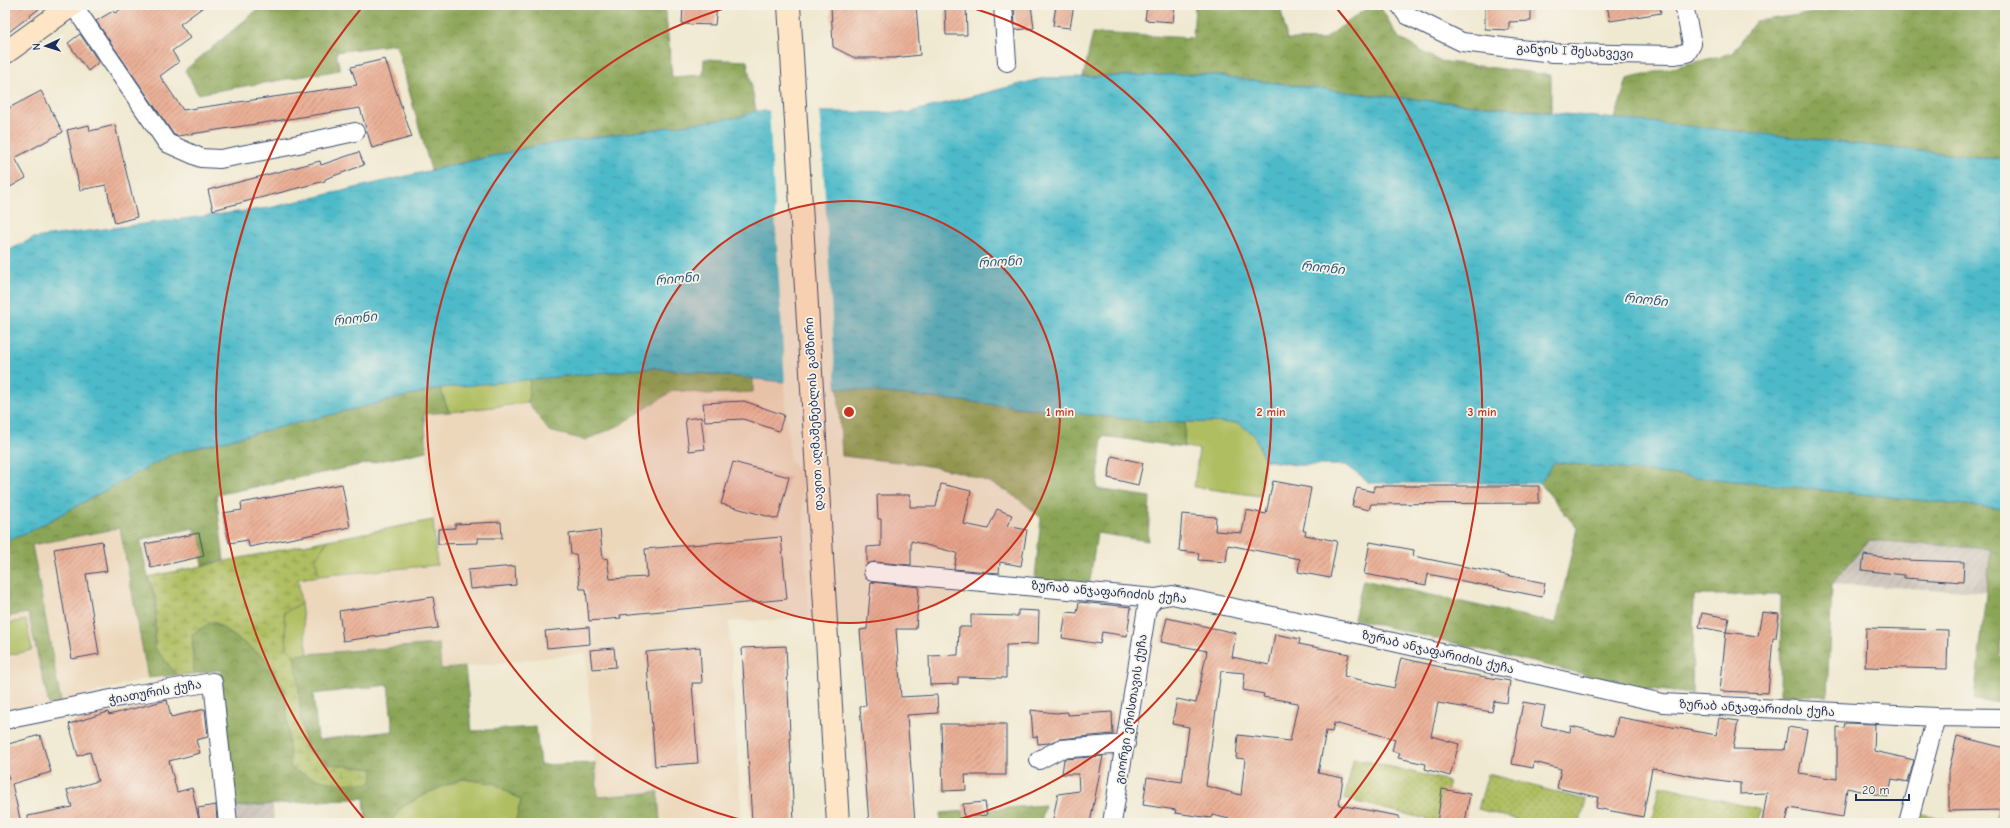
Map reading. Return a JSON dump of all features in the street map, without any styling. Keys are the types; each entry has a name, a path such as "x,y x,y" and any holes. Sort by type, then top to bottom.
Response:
{"main road":[{"path":"5,53 73,5"},
{"name":"დავით აღმაშენებლის გამზირი","path":"789,5 838,823"}],"street":[{"path":"73,5 167,143 201,158 220,159 355,132"},
{"path":"1003,5 1007,62"},
{"name":"განჯის I შესახვევი","path":"1400,5 1407,15 1462,42 1553,53 1674,56 1687,53 1692,44 1684,5"},
{"name":"ზურაბ ანჯაფარიძის ქუჩა","path":"873,572 1155,598 1172,595 1340,630 1663,703 1936,717 2005,718"},
{"name":"გიორგი ერისთავის ქუჩა","path":"1112,823 1147,608 1155,598"},
{"name":"ჭიათურის ქუჩა","path":"5,720 126,696 214,682 228,823"},
{"path":"1908,823 1936,717"},
{"path":"1039,760 1060,749 1126,744"}],"shaded area":[{"path":"753,378 784,381 790,461 802,473 808,618 729,622 742,823 660,823 658,792 598,797 585,653 441,670 439,644 308,654 298,579 436,565 424,414 528,403 549,431 620,425 674,390 708,394 753,392"},
{"path":"120,528 148,678 61,702 31,545"},
{"path":"1869,540 1991,549 1986,592 1832,584"},
{"path":"2005,607 2005,658 1999,657"},
{"path":"28,613 49,705 5,714 5,617"},
{"path":"273,804 274,823 234,823 233,807"}],"green space":[{"path":"263,5 665,5 672,77 703,75 704,59 747,61 756,111 740,117 536,146 431,170 396,44 336,52 340,70 198,94 185,70"},
{"path":"1195,5 1280,5 1287,39 1323,40 1371,5 1379,5 1399,38 1439,61 1551,75 1551,112 1370,95 1203,74 1083,77 1093,33 1193,38"},
{"path":"1872,5 2005,5 2005,160 1615,119 1627,79 1732,53 1756,21"},
{"path":"653,368 753,378 753,392 708,394 674,390 620,425 585,440 549,431 528,403 530,379"},
{"path":"530,379 528,403 449,412 440,388"},
{"path":"838,387 1147,421 1185,422 1184,447 1102,436 1097,489 1150,497 1148,541 1097,533 1088,593 1034,587 1041,518 1017,498 978,478 910,463 842,456"},
{"path":"440,388 449,412 424,414 427,451 216,495 224,560 202,565 194,528 140,540 148,577 156,599 155,648 177,675 148,678 120,528 32,545 61,702 49,705 28,613 5,617 5,541 25,534 174,453"},
{"path":"1185,422 1239,423 1254,435 1265,460 1260,496 1194,487 1199,449 1184,447"},
{"path":"1554,462 2005,509 2005,607 1999,656 2005,658 2005,703 1974,700 1991,549 1869,540 1832,584 1827,696 1780,695 1781,595 1694,595 1692,694 1641,688 1354,619 1363,580 1556,623 1577,528 1540,483"},
{"path":"433,520 437,565 319,576 314,559 328,540"},
{"path":"328,540 315,559 319,576 298,579 301,604 284,612 287,648 294,655 298,678 301,719 307,750 329,764 373,769 372,783 349,784 330,782 312,777 291,768 285,690 264,657 213,621 192,634 194,674 177,675 155,648 156,599 148,577"},
{"path":"301,604 308,654 294,655 287,648 284,612"},
{"path":"26,620 32,650 5,656 5,624"},
{"path":"212,621 264,657 285,690 291,768 373,769 329,764 307,750 301,719 298,678 294,655 439,644 441,669 465,667 472,731 536,727 540,765 595,763 598,797 658,792 660,823 504,823 516,820 521,800 494,783 462,779 427,793 402,807 391,821 393,823 366,823 364,798 233,807 220,670 194,674 192,634","holes":["388,685 393,731 318,740 313,694"]},
{"path":"1354,758 1449,781 1438,822 1344,799"},
{"path":"1488,774 1586,800 1580,823 1529,823 1478,809"},
{"path":"462,779 494,783 521,800 516,820 504,823 393,823 390,821 402,807 427,793"},
{"path":"1660,785 1761,810 1757,823 1651,823"},
{"path":"2001,796 2005,797 2005,823 1995,823"},
{"path":"1045,805 1041,823 941,823 940,813"},
{"path":"1918,813 1961,823 1915,823"}],"water":[{"name":"რიონი","path":"1203,74 1370,95 1678,125 2005,160 2005,509 1554,462 1540,483 1368,483 1346,465 1297,465 1265,460 1254,435 1239,423 1147,421 653,368 440,388 174,453 25,534 5,541 5,252 34,238 269,208 536,146 740,117 756,111 907,113 1044,78"}],"pier":[{"path":"769,109 820,110 836,389 785,383"}],"building":[{"path":"5,5 44,5 5,35"},
{"path":"127,5 206,5 180,24 190,38 172,51 179,62 160,76 183,110 357,85 351,67 385,59 412,137 372,148 360,108 178,136 174,135 96,21 113,11 115,13"},
{"path":"683,5 717,5 715,25 682,24"},
{"path":"831,5 916,5 920,55 894,58 855,58 833,47"},
{"path":"945,5 966,5 967,35 946,35"},
{"path":"1014,5 1031,5 1034,28 1015,30"},
{"path":"1056,5 1074,5 1070,28 1053,26"},
{"path":"1147,5 1175,5 1173,22 1145,20"},
{"path":"1485,5 1531,5 1531,21 1509,22 1509,30 1485,29"},
{"path":"1607,5 1660,5 1661,13 1610,21"},
{"path":"80,34 99,62 88,71 68,43"},
{"path":"41,91 63,132 15,158 26,178 5,190 5,110"},
{"path":"89,125 90,131 115,125 137,217 115,223 106,185 80,190 67,130"},
{"path":"359,152 364,165 325,179 325,181 213,210 208,190 320,161 321,165"},
{"path":"744,401 784,415 779,431 743,419 705,421 703,403"},
{"path":"701,417 705,449 689,451 685,419"},
{"path":"1112,456 1143,463 1138,485 1108,478"},
{"path":"733,462 789,477 778,519 721,504"},
{"path":"1273,481 1311,488 1303,531 1306,531 1305,535 1337,541 1330,578 1298,572 1300,559 1228,545 1226,562 1198,560 1199,553 1179,551 1182,514 1216,517 1215,531 1242,533 1246,510 1266,514"},
{"path":"342,484 350,527 249,547 248,540 229,543 223,513 242,510 241,503"},
{"path":"941,484 971,491 964,524 988,529 997,509 1012,515 1007,526 1027,530 1021,566 1000,562 999,573 954,569 957,553 911,541 911,565 874,562 867,564 867,547 881,546 881,519 878,519 877,495 910,495 910,507 936,507"},
{"path":"1374,486 1539,486 1539,503 1371,504 1369,510 1352,506 1357,488 1374,492"},
{"path":"501,522 502,538 478,538 478,543 438,544 438,529 455,528 455,524"},
{"path":"600,530 603,559 607,558 610,579 647,577 645,549 781,537 787,599 620,615 621,618 589,621 586,589 580,589 576,554 571,554 569,534"},
{"path":"199,533 204,556 151,568 145,544"},
{"path":"102,541 107,571 86,574 99,654 72,659 54,549"},
{"path":"1370,542 1414,550 1413,556 1545,583 1542,597 1428,574 1426,585 1364,574"},
{"path":"1864,555 1905,560 1964,562 1963,582 1904,578 1904,575 1862,570"},
{"path":"515,566 516,585 470,589 468,570"},
{"path":"871,582 919,587 916,629 896,629 901,697 937,695 938,713 907,715 915,823 869,823 860,707 866,706 860,630 867,629"},
{"path":"433,597 438,628 343,641 339,611"},
{"path":"1079,602 1131,607 1127,636 1102,632 1100,644 1062,638 1066,612 1077,613"},
{"path":"1018,610 1039,611 1038,644 1006,645 1006,678 958,677 958,684 930,685 929,656 958,655 959,627 971,627 971,615 1018,616"},
{"path":"1762,612 1779,614 1776,638 1773,638 1768,693 1720,691 1726,632 1758,636"},
{"path":"1702,613 1729,618 1726,632 1699,627"},
{"path":"1167,618 1236,633 1232,657 1269,665 1275,634 1300,639 1299,644 1349,654 1344,676 1394,688 1401,658 1445,668 1444,670 1510,681 1507,703 1494,701 1492,712 1438,703 1431,736 1459,744 1450,776 1425,769 1426,764 1398,758 1400,753 1392,751 1395,739 1334,723 1332,732 1326,731 1318,773 1343,778 1339,805 1399,816 1399,823 1247,823 1212,815 1211,818 1175,813 1176,810 1143,805 1147,777 1182,782 1189,727 1172,724 1177,699 1196,703 1207,651 1161,642","holes":["1221,671 1245,673 1243,690 1264,694 1263,697 1298,703 1290,741 1238,735 1236,758 1245,759 1241,795 1206,786"]},
{"path":"589,627 590,644 547,648 545,631"},
{"path":"1866,628 1948,630 1947,669 1865,667"},
{"path":"786,646 794,823 752,823 742,648"},
{"path":"700,647 702,683 692,683 698,763 655,766 646,652"},
{"path":"614,648 616,667 592,669 590,650"},
{"path":"167,700 171,717 205,709 208,737 196,740 200,753 169,761 177,792 192,788 199,820 186,823 28,823 28,816 72,807 67,790 98,781 90,752 78,756 69,724 108,712 109,715"},
{"path":"1523,702 1545,706 1541,726 1570,732 1571,726 1614,736 1618,717 1716,735 1719,718 1738,721 1733,749 1784,750 1788,727 1807,730 1799,773 1837,779 1837,727 1844,728 1845,723 1875,724 1874,751 1914,760 1908,782 1892,779 1888,797 1847,788 1843,817 1789,808 1786,823 1762,823 1767,793 1740,794 1740,783 1696,777 1652,768 1643,817 1596,808 1598,797 1557,788 1561,769 1534,762 1533,768 1512,764"},
{"path":"1031,710 1055,713 1068,712 1068,715 1112,712 1113,734 1059,739 1049,743 1038,744 1037,736 1033,737"},
{"path":"941,724 1006,724 1006,775 965,775 966,790 943,791"},
{"path":"40,735 51,772 12,784 21,823 5,823 5,780 9,779 5,765 5,745"},
{"path":"1957,736 2005,748 2005,810 1949,811 1949,770"},
{"path":"1103,756 1090,823 1052,823 1058,794 1079,791 1078,774 1062,774 1064,759"},
{"path":"1442,789 1470,794 1465,823 1437,823"},
{"path":"985,802 987,815 964,817 963,804"},
{"path":"216,805 217,823 200,823 198,808"}]}
